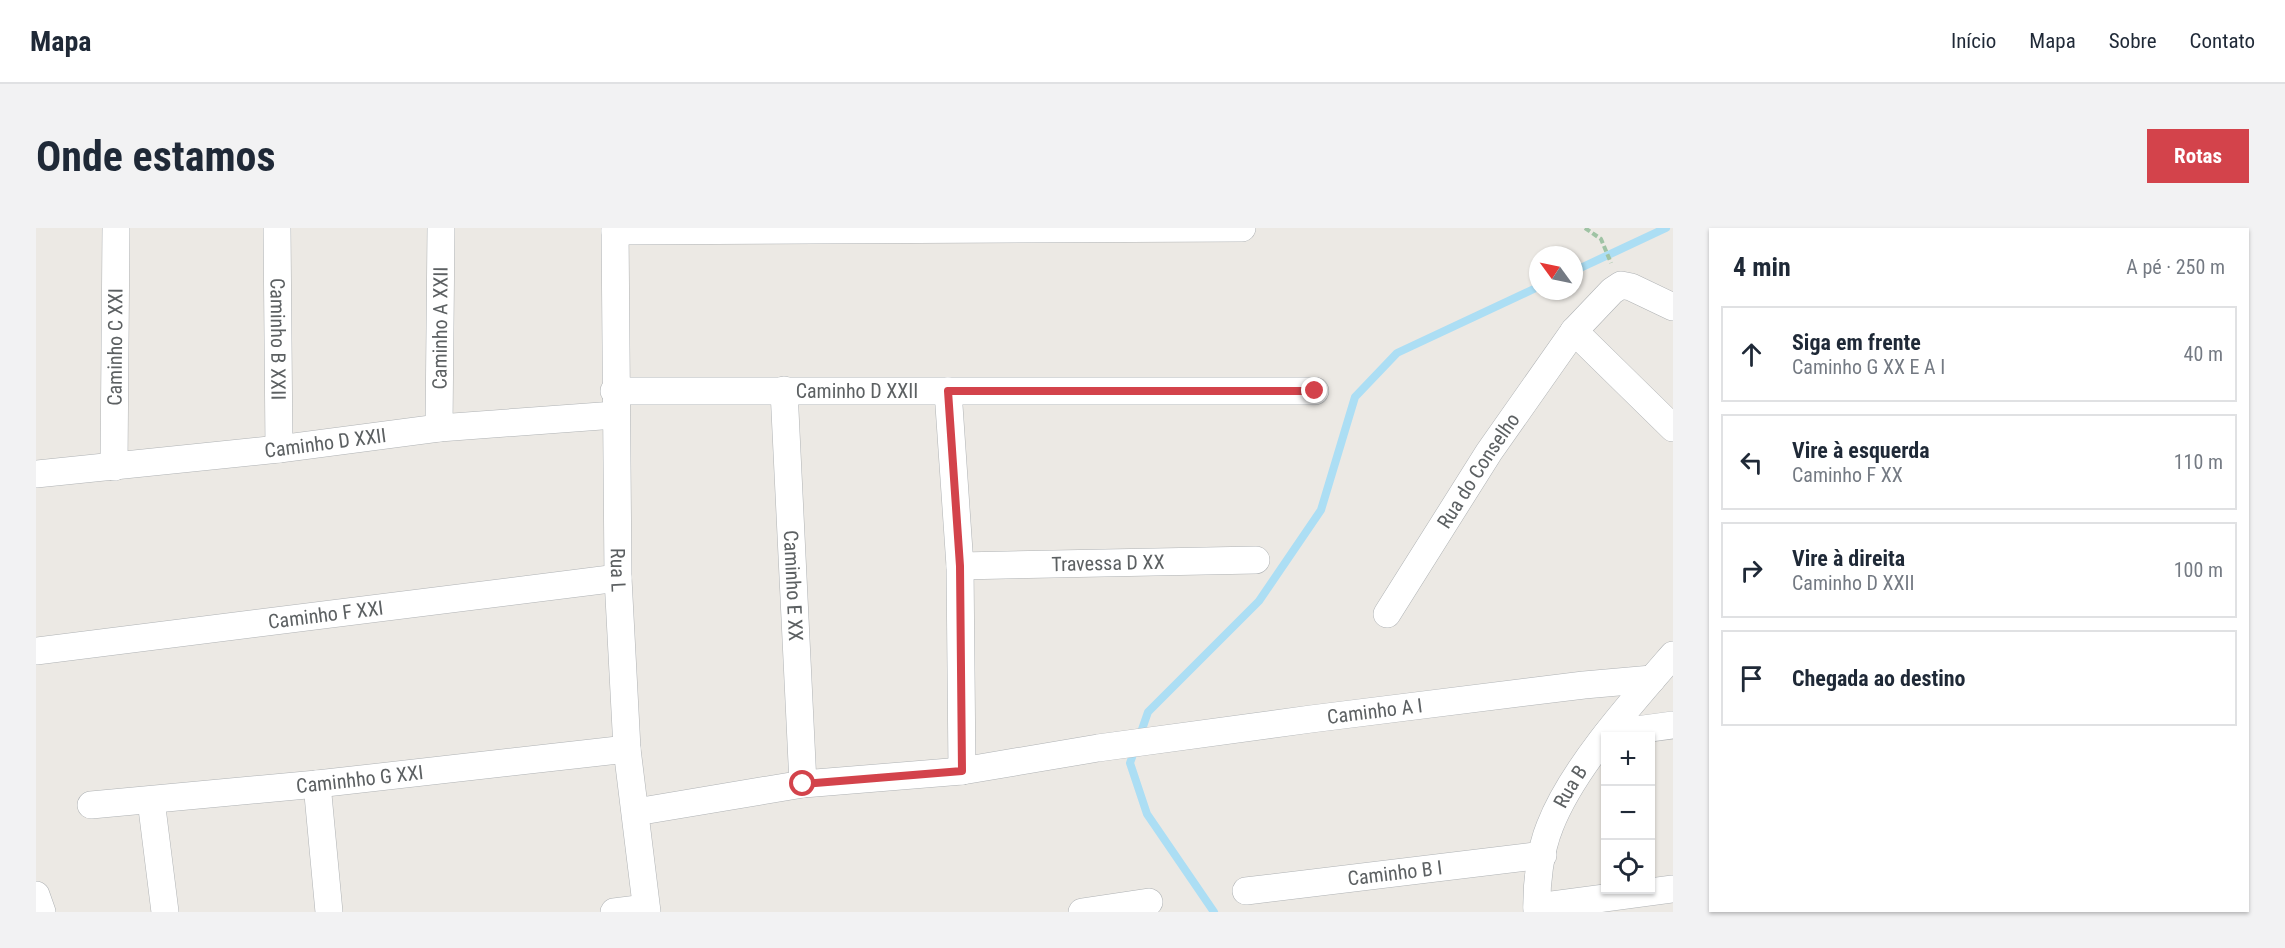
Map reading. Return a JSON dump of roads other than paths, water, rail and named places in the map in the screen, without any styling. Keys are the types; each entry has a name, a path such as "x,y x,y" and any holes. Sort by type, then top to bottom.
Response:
{"street":[{"name":"Caminho C XXI","path":"114,467 116,228"},
{"name":"Caminho B XXII","path":"277,228 279,449"},
{"name":"Caminho A XXII","path":"439,428 441,228"},
{"path":"615,230 1242,228"},
{"name":"Rua L","path":"615,230 618,578 627,749 646,910"},
{"name":"Rua do Conselho","path":"1387,614 1490,452 1574,331 1612,291 1621,285 1673,307"},
{"path":"1574,331 1673,428"},
{"name":"Caminho D XXII","path":"36,474 279,449 615,403 784,390 1315,391"},
{"name":"Caminho E XX","path":"784,390 803,784"},
{"path":"948,391 960,566 962,771"},
{"name":"Travessa D XX","path":"960,566 1256,560"},
{"name":"Caminho F XXI","path":"36,651 618,578"},
{"name":"Rua B","path":"1609,732 1673,655"},
{"name":"Caminho A I","path":"636,812 803,784 962,771 1174,737 1584,685 1652,679"},
{"path":"1622,732 1673,725"},
{"name":"Rua B","path":"1537,910 1543,855 1549,826 1601,743"},
{"name":"Caminhho G XXI","path":"91,805 317,784 627,749"},
{"path":"317,784 329,912"},
{"path":"151,800 165,912"},
{"name":"Caminho B I","path":"1246,891 1543,855"},
{"path":"1537,910 1673,889"},
{"path":"36,895 42,912"},
{"path":"1082,912 1149,902"},
{"path":"614,912 646,910"}],"waterway":[{"path":"1583,267 1666,228"},
{"path":"1139,738 1148,712 1259,601 1321,510 1355,397 1397,353 1529,291"},
{"path":"1135,749 1130,763 1147,814 1214,912"}]}
